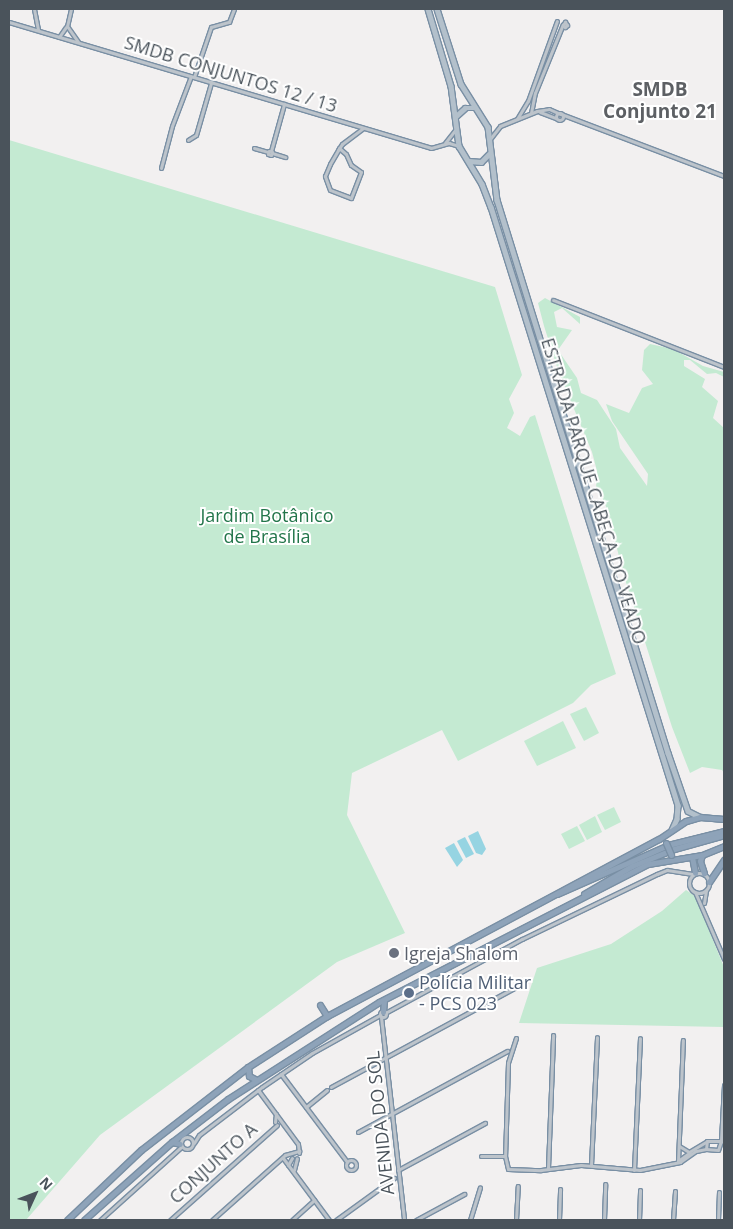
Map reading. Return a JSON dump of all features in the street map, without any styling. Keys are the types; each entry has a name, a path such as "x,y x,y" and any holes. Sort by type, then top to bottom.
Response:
{"highway":[{"path":"67,1220 106,1182 221,1087 248,1067 327,1016 554,895 686,821 700,817 724,819"},
{"path":"717,819 724,825"},
{"path":"671,831 666,843 671,855 680,859"},
{"path":"554,895 663,847 724,831"},
{"path":"572,903 632,866 674,849 724,835"},
{"path":"84,1220 112,1193 172,1142 255,1079 385,999 648,864 702,856 724,846"},
{"path":"702,856 700,861 704,874"},
{"path":"692,857 694,874"},
{"path":"709,882 724,860"},
{"path":"382,1014 385,999"},
{"path":"320,1004 327,1016"},
{"path":"374,1006 382,1014"},
{"path":"308,1046 312,1053"},
{"path":"248,1067 249,1076 255,1079"},
{"path":"221,1087 228,1092 228,1099"},
{"path":"191,1127 192,1139"},
{"path":"172,1142 182,1147"},
{"path":"106,1182 106,1188 112,1193"},
{"path":"95,1193 102,1195 103,1201"}],"main road":[{"path":"428,9 447,69 455,117"},
{"path":"437,9 457,72 474,108 485,122"},
{"path":"455,117 465,108 474,108"},
{"name":"ESTRADA PARQUE CABEÇA DO VEADO","path":"455,117 455,130 460,146 487,195 513,274 678,805 677,819 671,831"},
{"name":"ESTRADA PARQUE CABEÇA DO VEADO","path":"485,122 490,140 489,153 497,200 685,803 688,810 700,817"},
{"path":"469,161 481,162 489,153"},
{"path":"627,643 634,641"},
{"path":"629,650 636,648"}],"street":[{"path":"34,9 39,31"},
{"path":"59,37 67,26 72,9"},
{"path":"161,168 172,126 212,28 229,22 234,9"},
{"path":"517,119 528,101 557,21"},
{"name":"SMDB CONJUNTOS 12 / 13","path":"9,22 431,148 445,144 460,146"},
{"path":"531,113 534,93 560,29 564,25"},
{"path":"67,26 78,43"},
{"path":"188,140 196,135 211,83"},
{"path":"270,152 284,104"},
{"path":"490,140 500,126 531,113 549,109 724,176"},
{"path":"537,111 556,118 575,119"},
{"path":"556,118 560,114"},
{"path":"560,114 562,119"},
{"path":"485,122 500,126"},
{"path":"339,148 346,154 351,165 361,172 351,198 335,194 325,182 327,169 339,148 363,128"},
{"path":"445,144 455,130"},
{"path":"254,148 285,157"},
{"path":"553,300 724,368"},
{"path":"100,1220 192,1139 312,1053 564,918 656,874 667,870 704,874 709,882 704,906 708,925 724,959"},
{"path":"679,872 689,883 704,906"},
{"path":"689,883 694,874"},
{"path":"695,892 706,890"},
{"path":"331,1087 525,982"},
{"name":"AVENIDA DO SOL","path":"382,1014 404,1220"},
{"path":"548,1168 553,1035"},
{"path":"591,1165 597,1037"},
{"path":"516,1038 508,1063 505,1156 508,1169 591,1165 634,1170 678,1161 696,1151 706,1149 724,1150"},
{"path":"634,1170 640,1038"},
{"path":"678,1161 683,1040"},
{"path":"358,1132 507,1051"},
{"path":"281,1074 347,1162"},
{"path":"718,1150 723,1142 724,1085"},
{"path":"258,1090 276,1114 277,1124 296,1141 296,1153 288,1165"},
{"path":"306,1107 327,1090"},
{"name":"CONJUNTO A","path":"170,1220 277,1124 276,1114"},
{"path":"398,1170 485,1123"},
{"path":"182,1147 200,1134"},
{"path":"678,1161 707,1140 723,1142"},
{"path":"706,1149 707,1140"},
{"path":"679,1147 689,1152"},
{"path":"212,1220 283,1158 296,1153"},
{"path":"481,1156 505,1156"},
{"path":"283,1158 329,1220"},
{"path":"294,1171 298,1158"},
{"path":"336,1220 394,1178"},
{"path":"604,1220 606,1184"},
{"path":"516,1220 518,1186"},
{"path":"470,1220 480,1187"},
{"path":"559,1220 560,1189"},
{"path":"639,1220 640,1190"},
{"path":"673,1220 674,1191"},
{"path":"718,1220 719,1192"},
{"path":"416,1220 464,1194"},
{"path":"292,1220 314,1200"}],"green space":[{"name":"Jardim Botânico de Brasília","path":"9,140 495,287 522,375 509,399 514,413 507,428 520,436 530,417 535,415 616,674 591,685 573,703 458,761 442,730 352,773 347,815 405,933 337,962 100,1135 26,1220 9,1220"},
{"path":"545,298 580,317 580,324 562,308 554,312 557,327 572,330 558,350 577,378 581,393 597,400 616,429 620,448 647,486 648,474 612,421 606,404 629,413 642,388 653,384 642,370 644,350 650,344 673,349 703,366 724,372 724,377 716,373 707,374 690,360 684,360 684,366 705,379 702,387 718,401 713,418 724,428 724,773 722,770 702,767 690,773 672,727 625,579 605,503 596,489 597,471 592,452 559,373 544,326 538,303"},
{"path":"586,707 599,733 584,741 570,714"},
{"path":"563,721 576,748 537,766 524,741"},
{"path":"614,807 621,822 605,830 597,815"},
{"path":"595,816 602,832 587,840 579,825"},
{"path":"577,826 585,841 569,849 561,834"},
{"path":"686,890 695,896 724,967 724,1027 519,1023 537,968 611,944 662,911"}],"water":[{"path":"478,831 486,849 482,855 476,853 468,836"},
{"path":"465,837 474,854 466,858 457,841"},
{"path":"454,843 463,860 457,867 445,848"}],"place":[{"name":"Igreja Shalom","path":"394,953"},
{"name":"Polícia Militar - PCS 023","path":"409,993"}],"district":[{"name":"SMDB Conjunto 21","path":"660,101"}]}
